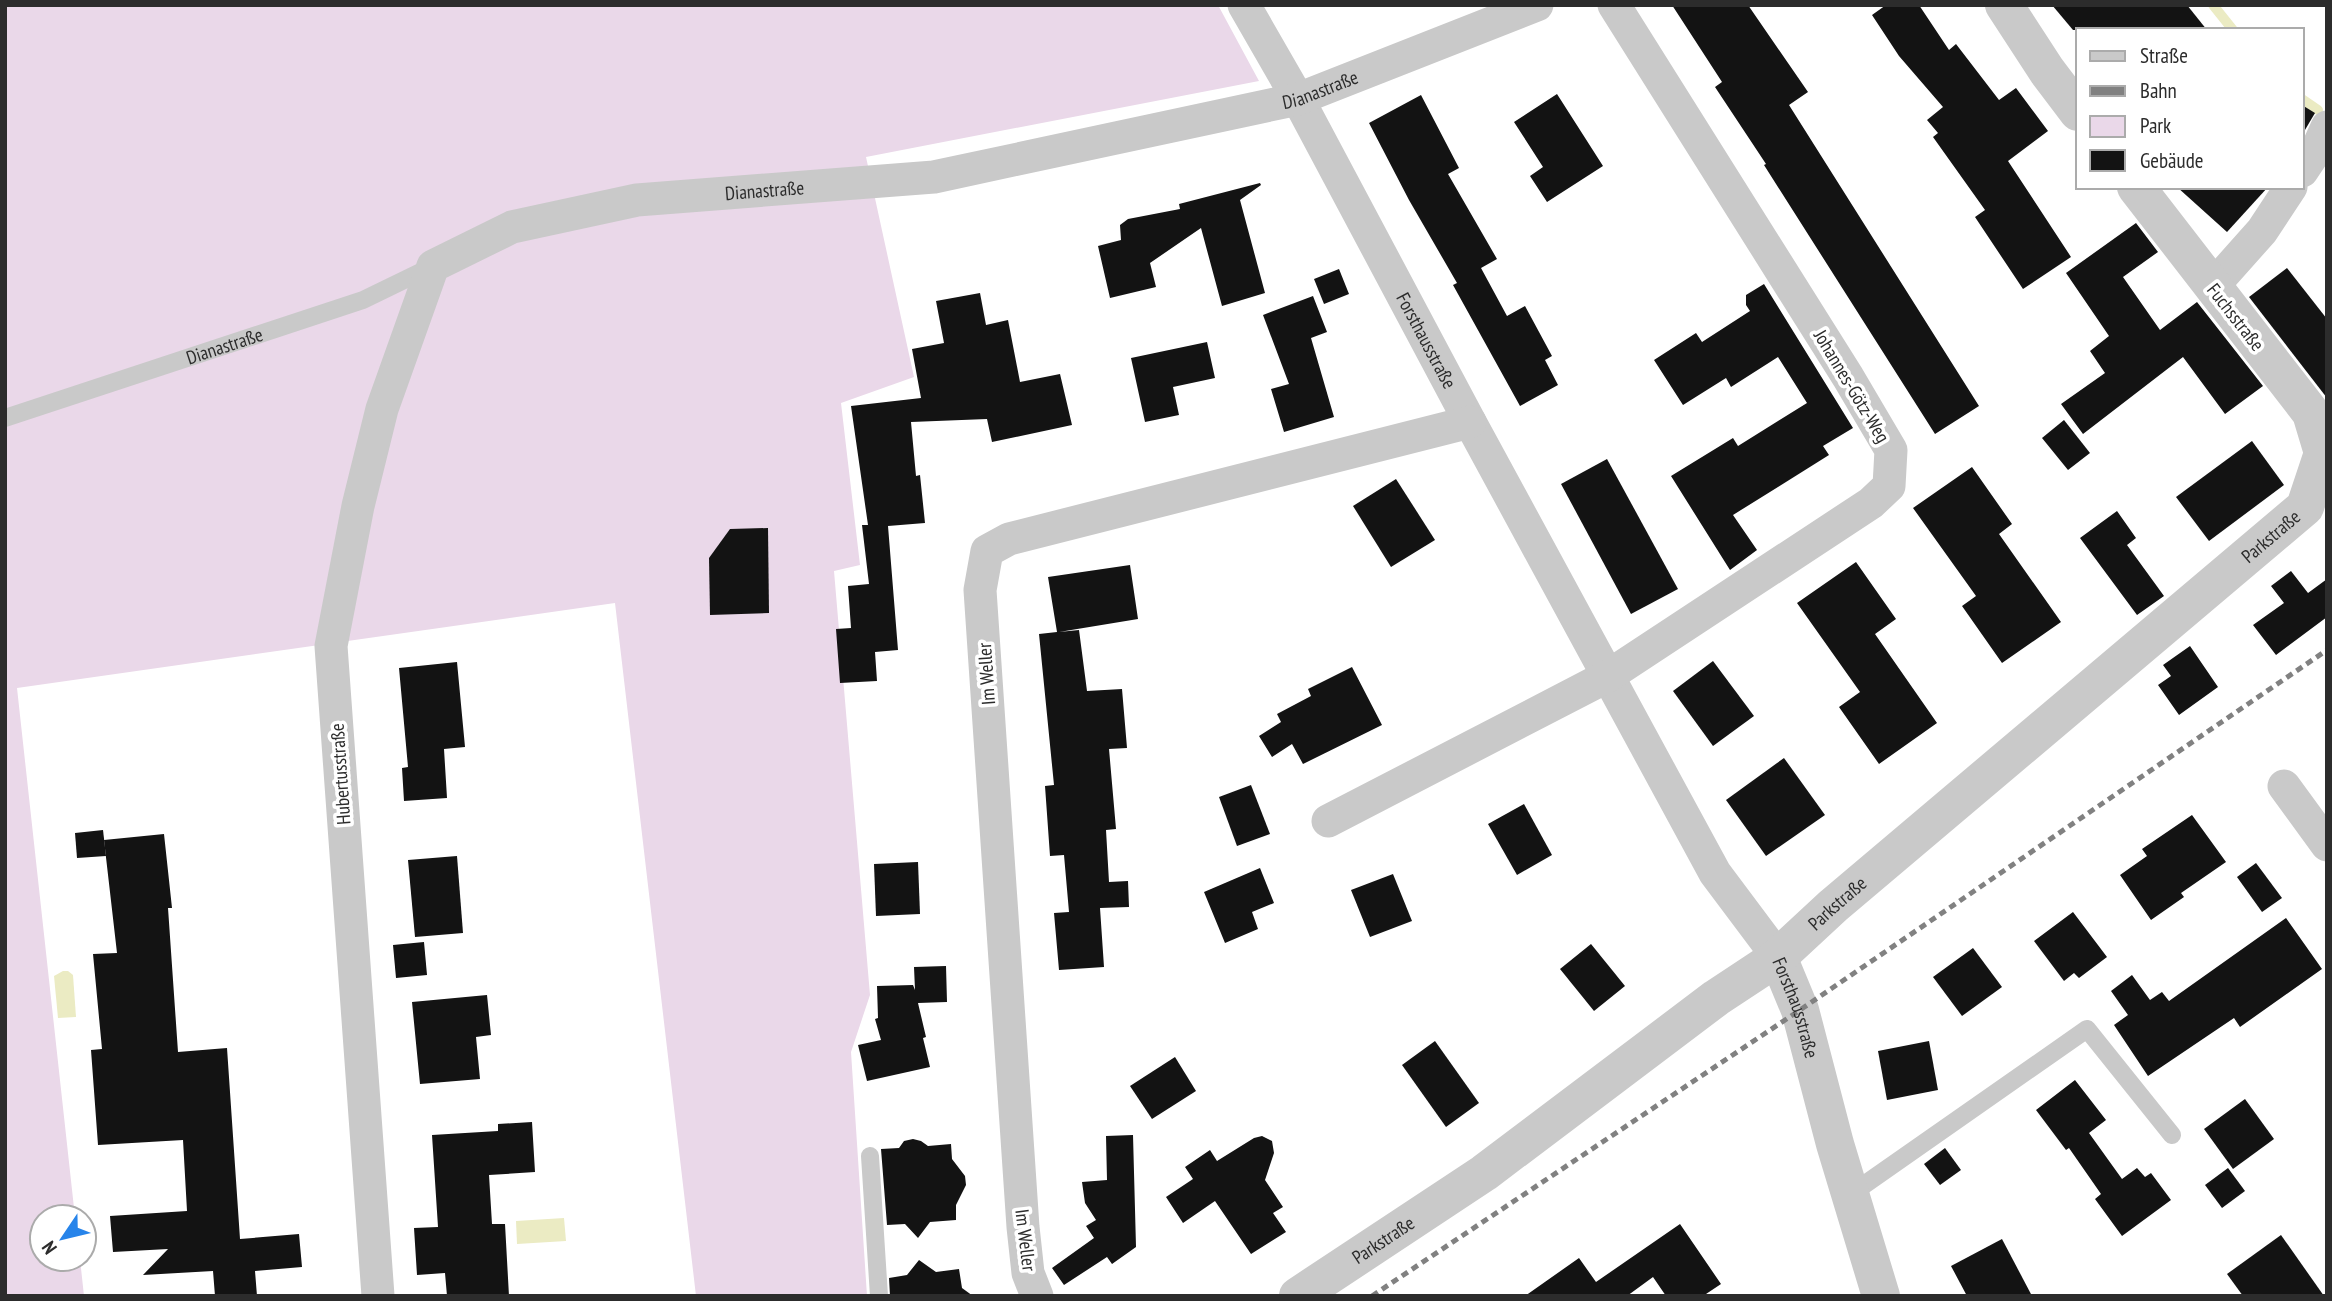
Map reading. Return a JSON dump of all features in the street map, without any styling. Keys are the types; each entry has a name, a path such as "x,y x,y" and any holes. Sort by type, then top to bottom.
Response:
{"street":[{"name":"Forsthausstraße","path":"1244,5 1298,99 1715,873 1778,957 1800,1010 1881,1296"},
{"name":"Dianastraße","path":"433,266 512,228 637,200 934,177 1298,99 1537,5"},
{"name":"Johannes-Götz-Weg","path":"1608,676 1871,503 1889,486 1891,450 1834,354 1614,5"},
{"path":"2004,5 2046,71 2076,109"},
{"path":"2304,168 2327,127"},
{"name":"Fuchsstraße","path":"2138,189 2311,413 2325,454"},
{"path":"2213,286 2263,230 2290,189"},
{"name":"Hubertusstraße","path":"378,1296 331,646 358,506 382,409 433,266"},
{"name":"Im Weller","path":"1037,1296 1028,1273 1023,1227 980,590 987,551 1009,539 1470,422"},
{"name":"Parkstraße","path":"1298,1296 1483,1172 1716,998 1778,957 1833,906 2305,507 2325,454"},
{"path":"1328,821 1608,676"},
{"path":"2284,786 2327,845"}],"lane":[{"name":"Dianastraße","path":"5,418 363,300 433,266"},
{"path":"1851,1194 2087,1030 2172,1135"},
{"path":"870,1156 879,1296"}],"green space":[{"path":"5,5 1218,5 1259,81 866,157 914,377 841,403 860,565 834,571 870,995 851,1052 867,1296 696,1296 615,603 17,688 73,1203 28,1203 28,1273 82,1273 84,1296 5,1296"}],"shaded area":[{"path":"63,971 73,975 76,1017 58,1018 54,976"},
{"path":"564,1218 566,1241 517,1244 516,1221"}],"building":[{"path":"1672,5 1748,5 1808,92 1789,105 1979,406 1935,434 1715,87 1722,82"},
{"path":"1886,5 1919,5 1949,50 1956,44 1999,100 2016,88 2048,131 2008,161 2071,257 2023,289 1975,217 1985,210 1933,137 1938,133 1927,120 1943,107 1899,56 1872,15"},
{"path":"2052,5 2187,5 2205,28 2076,28 2073,30"},
{"path":"1557,94 1603,166 1547,202 1530,176 1543,167 1514,122"},
{"path":"1421,95 1459,168 1448,174 1497,259 1481,268 1507,316 1525,306 1552,356 1545,360 1558,385 1520,406 1453,285 1457,283 1369,123"},
{"path":"2304,106 2315,113 2304,132"},
{"path":"1260,183 1261,185 1240,200 1265,293 1222,306 1201,228 1150,263 1156,287 1110,298 1098,246 1121,240 1120,225 1128,219 1180,209 1179,204"},
{"path":"2179,189 2266,189 2227,232"},
{"path":"2136,223 2158,252 2123,277 2160,330 2197,302 2263,386 2225,414 2183,357 2083,434 2061,404 2105,373 2090,351 2109,336 2066,273"},
{"path":"2287,268 2327,319 2327,398 2249,297"},
{"path":"1339,269 1349,294 1324,304 1314,279"},
{"path":"1764,284 1853,428 1823,446 1829,455 1733,515 1757,550 1730,570 1671,476 1733,438 1738,446 1807,403 1778,357 1731,387 1726,378 1683,405 1654,360 1696,333 1702,342 1750,311 1746,305 1746,295"},
{"path":"980,293 986,325 1008,320 1020,382 1060,374 1072,425 992,442 987,419 911,422 916,476 920,475 925,523 888,526 898,650 875,652 877,681 840,683 836,629 851,628 848,586 869,584 862,525 868,525 851,406 921,398 912,349 944,343 936,301"},
{"path":"1313,296 1327,332 1311,338 1334,417 1284,432 1271,389 1289,384 1263,315"},
{"path":"1207,342 1215,378 1173,387 1179,415 1145,422 1131,358"},
{"path":"2064,420 2090,453 2068,470 2042,438"},
{"path":"2252,441 2284,485 2209,541 2176,497"},
{"path":"1607,459 1678,589 1631,614 1561,484"},
{"path":"1972,467 2012,524 1999,534 2061,622 2002,663 1962,606 1976,596 1913,508"},
{"path":"1396,479 1435,540 1391,567 1353,506"},
{"path":"2117,511 2136,538 2127,545 2164,596 2137,615 2080,538"},
{"path":"768,528 769,613 710,615 709,558 730,529"},
{"path":"1856,562 1896,619 1875,634 1937,723 1879,764 1839,707 1860,692 1797,603"},
{"path":"1130,565 1138,619 1059,632 1079,630 1087,691 1122,689 1127,748 1109,749 1116,829 1106,830 1109,882 1128,881 1129,907 1100,908 1104,967 1059,970 1054,913 1069,912 1064,855 1050,856 1045,786 1054,785 1039,634 1057,632 1048,577"},
{"path":"2291,571 2308,593 2327,579 2327,617 2276,655 2253,625 2284,603 2271,586"},
{"path":"2190,646 2218,687 2179,715 2158,685 2171,676 2163,665"},
{"path":"1713,661 1754,716 1713,746 1673,691"},
{"path":"457,662 465,747 444,749 447,798 404,801 402,768 408,767 399,668"},
{"path":"1352,667 1382,725 1303,764 1292,744 1272,757 1259,736 1281,722 1277,714 1311,696 1308,689"},
{"path":"1784,758 1825,815 1766,856 1726,800"},
{"path":"1251,785 1270,834 1237,846 1219,797"},
{"path":"1524,804 1552,855 1517,875 1488,824"},
{"path":"2192,815 2226,862 2181,893 2184,897 2151,920 2120,875 2147,856 2142,849"},
{"path":"103,830 106,856 77,858 75,833"},
{"path":"164,834 172,908 168,908 178,1052 227,1048 240,1239 299,1234 302,1267 255,1271 257,1296 215,1296 213,1271 143,1275 168,1249 113,1252 110,1216 187,1211 183,1140 98,1145 91,1050 102,1049 93,954 117,953 104,840"},
{"path":"457,856 463,933 415,937 408,860"},
{"path":"918,862 920,914 876,916 874,864"},
{"path":"2256,863 2282,898 2262,912 2237,877"},
{"path":"1260,868 1274,903 1252,912 1258,929 1225,943 1204,892"},
{"path":"1393,874 1412,921 1370,937 1351,890"},
{"path":"2073,912 2107,957 2079,978 2074,973 2064,981 2034,941"},
{"path":"2286,918 2322,969 2240,1027 2234,1018 2148,1076 2114,1025 2128,1015 2111,991 2132,975 2150,1000 2162,992 2169,1001"},
{"path":"424,942 427,975 396,978 393,945"},
{"path":"1591,944 1625,986 1594,1011 1560,969"},
{"path":"1973,948 2002,987 1962,1016 1933,977"},
{"path":"946,966 947,1002 918,1003 930,1067 867,1081 858,1045 881,1040 875,1019 878,1018 877,986 913,985 915,990 914,967"},
{"path":"487,995 491,1035 476,1037 480,1079 420,1084 412,1002"},
{"path":"1435,1041 1479,1103 1446,1127 1402,1065"},
{"path":"1929,1041 1938,1090 1887,1100 1878,1051"},
{"path":"1175,1057 1196,1091 1152,1119 1130,1086"},
{"path":"2075,1080 2106,1120 2089,1133 2122,1179 2137,1168 2145,1177 2151,1173 2171,1200 2122,1236 2095,1199 2101,1194 2069,1148 2066,1150 2036,1110"},
{"path":"2245,1099 2274,1139 2233,1169 2204,1129"},
{"path":"532,1122 535,1172 489,1175 492,1224 505,1224 509,1296 447,1296 445,1273 417,1275 414,1228 438,1227 432,1135 498,1131 498,1124"},
{"path":"1133,1135 1136,1247 1112,1264 1107,1257 1064,1285 1052,1268 1094,1238 1086,1226 1096,1220 1085,1203 1082,1182 1107,1180 1106,1136"},
{"path":"1262,1136 1272,1141 1274,1153 1265,1180 1283,1207 1273,1213 1286,1232 1251,1254 1215,1201 1183,1223 1166,1197 1193,1179 1185,1167 1210,1150 1217,1161 1254,1138"},
{"path":"913,1139 928,1146 951,1144 952,1159 965,1176 966,1185 956,1205 956,1220 930,1222 918,1238 905,1224 887,1225 881,1149 899,1148 904,1141"},
{"path":"1945,1148 1961,1170 1940,1185 1924,1164"},
{"path":"2228,1168 2245,1191 2222,1208 2205,1185"},
{"path":"1680,1224 1721,1284 1703,1296 1666,1296 1653,1277 1627,1296 1525,1296 1579,1258 1596,1282"},
{"path":"2281,1235 2324,1296 2243,1296 2227,1274"},
{"path":"2002,1239 2032,1296 1967,1296 1951,1266"},
{"path":"919,1260 936,1272 959,1269 962,1288 973,1296 890,1296 889,1278 907,1275"}],"waterway":[{"path":"2213,5 2231,28"},
{"path":"2304,100 2318,110"}],"railway":[{"path":"1372,1296 1800,1010 2327,650"}]}
